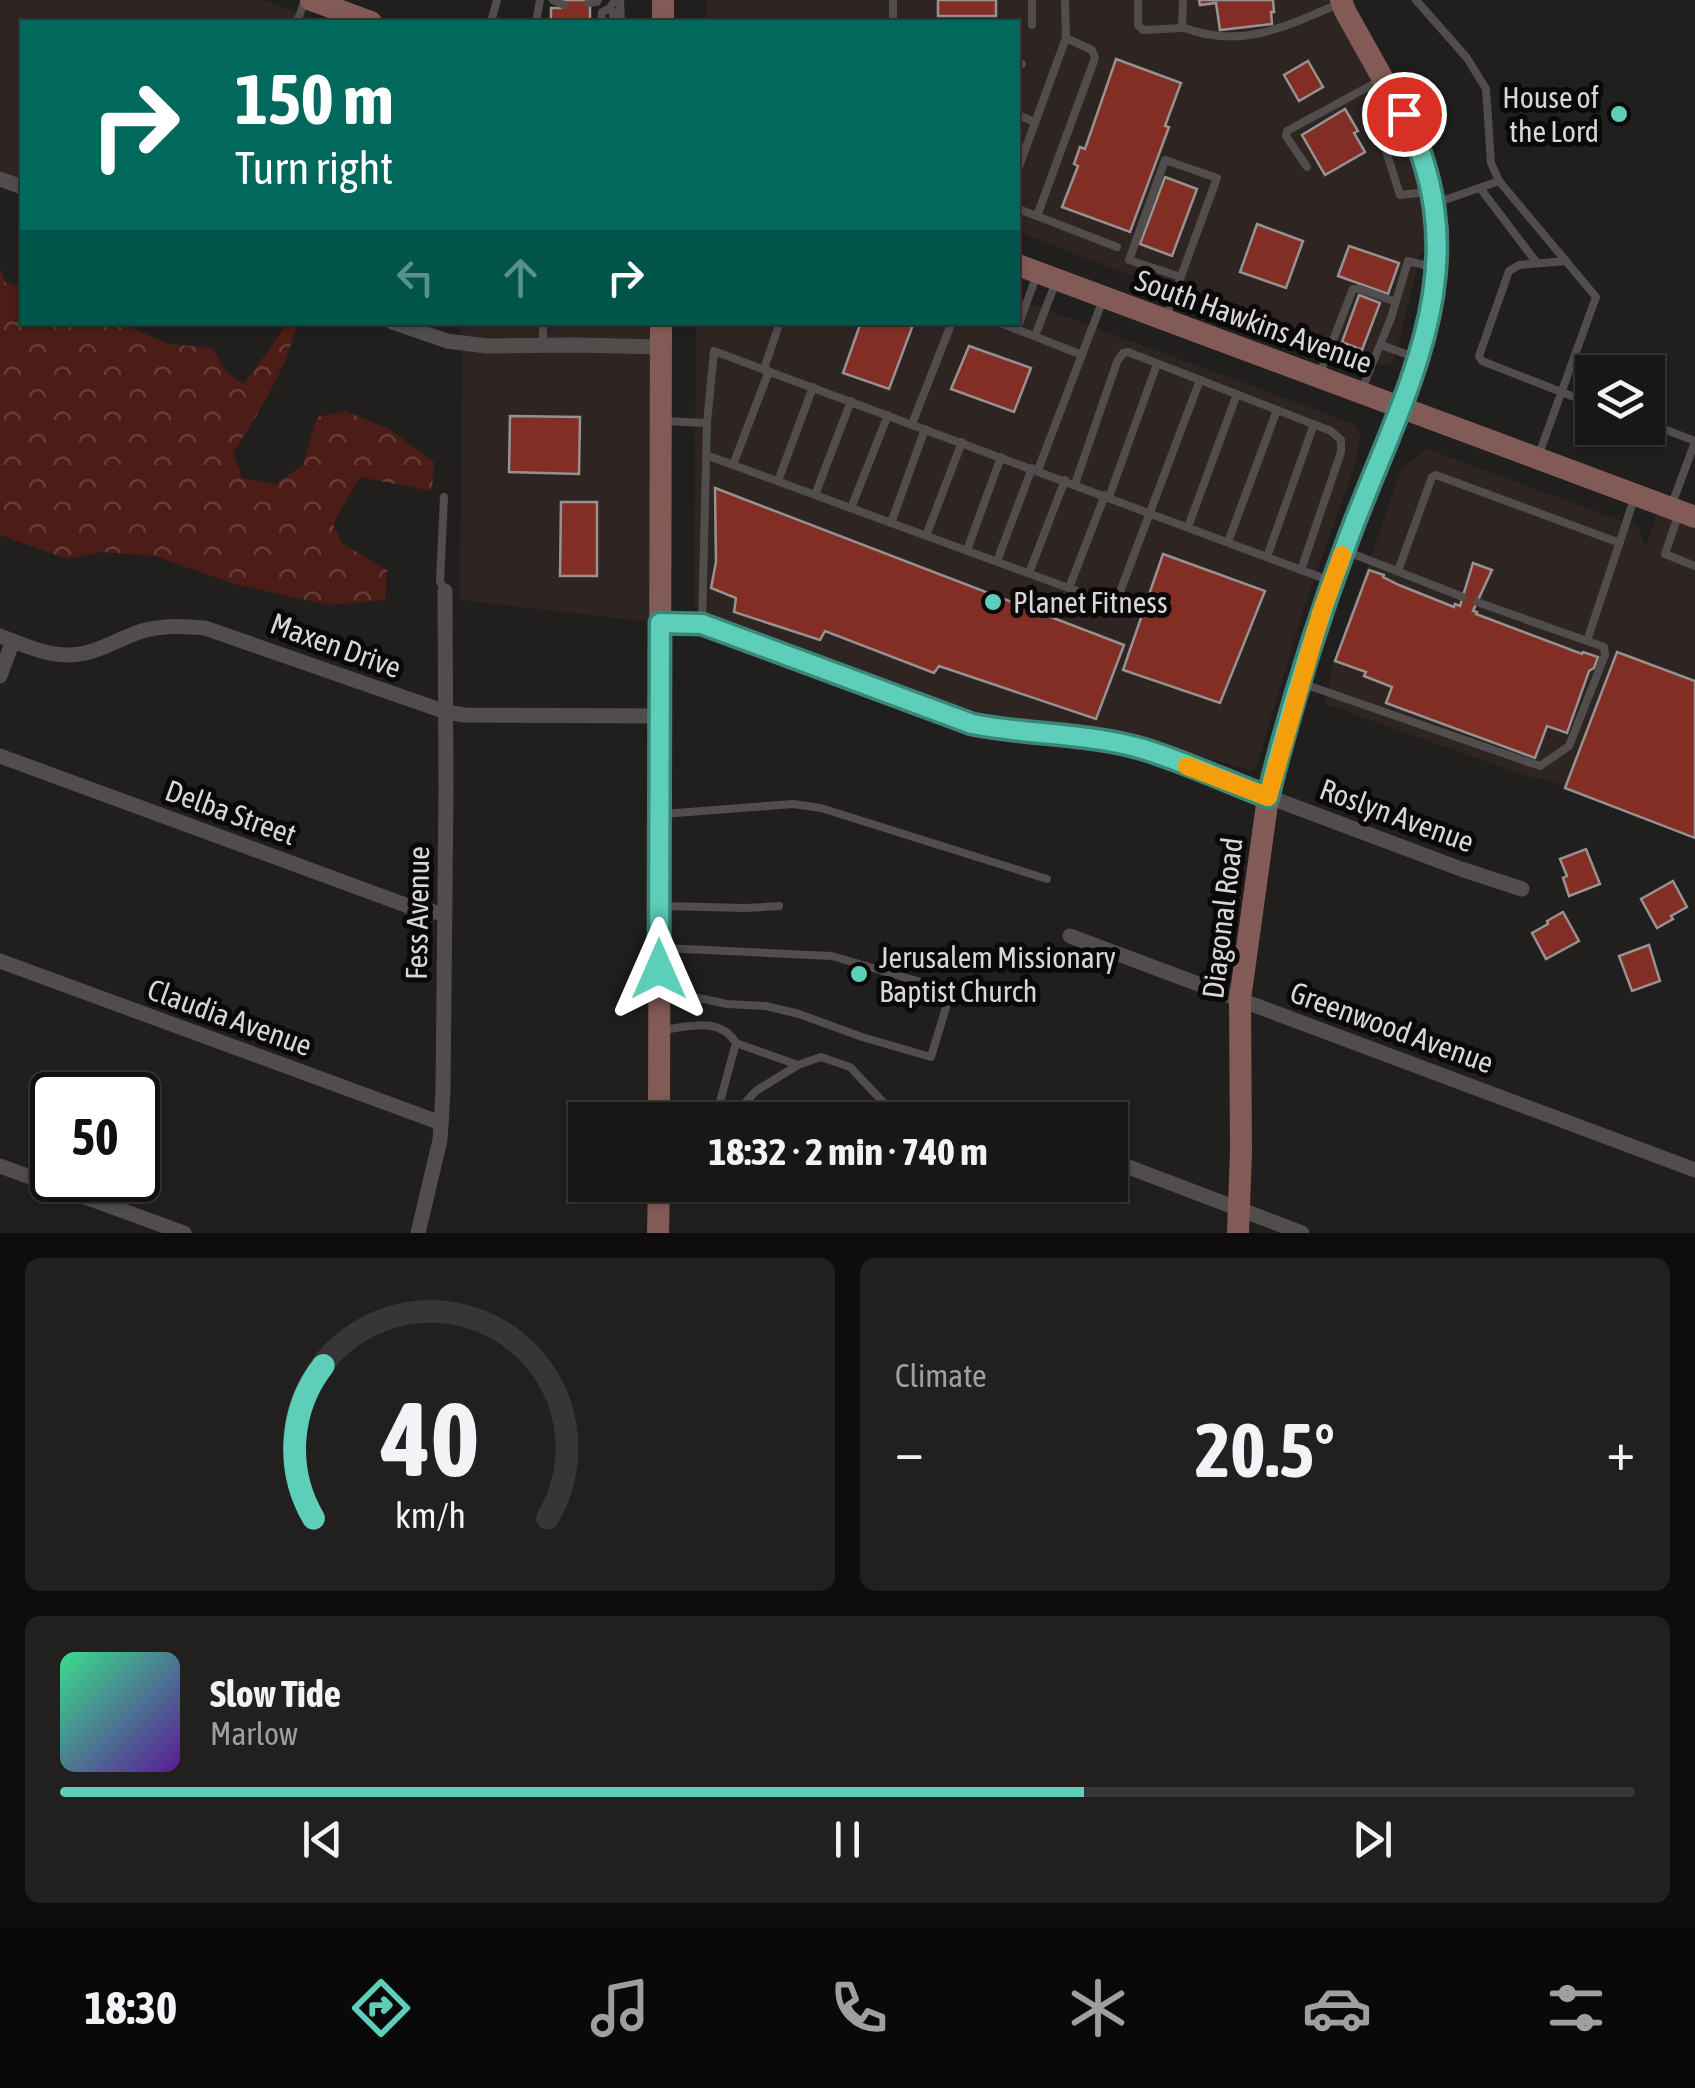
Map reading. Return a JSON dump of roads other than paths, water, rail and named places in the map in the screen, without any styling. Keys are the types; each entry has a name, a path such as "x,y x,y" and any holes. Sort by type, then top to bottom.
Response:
{"street":[{"path":"308,0 365,13"},
{"name":"Diagonal Road","path":"1238,1221 1240,999 1268,797 1332,582 1418,359 1437,268 1434,197 1420,145 1341,1"},
{"name":"South Hawkins Avenue","path":"1037,272 1682,512"},
{"path":"401,325 447,340 486,346 661,347"},
{"path":"659,1102 661,325"},
{"name":"Fess Avenue","path":"418,1233 441,1123 445,590"},
{"name":"Maxen Drive","path":"6,639 50,654 68,655 164,626 205,628 446,712 660,716"},
{"path":"0,676 6,639"},
{"name":"Roslyn Avenue","path":"1141,749 1522,889"},
{"name":"Delba Street","path":"0,756 411,906 444,914"},
{"name":"Greenwood Avenue","path":"1070,936 1695,1170"},
{"name":"Claudia Avenue","path":"0,962 441,1123"},
{"path":"0,1166 184,1233"},
{"path":"1128,1169 1238,1221 1302,1233"},
{"path":"658,1202 658,1233"}],"lane":[{"path":"545,0 564,5"},
{"path":"1032,0 1032,25"},
{"path":"1020,163 1066,38 1065,0"},
{"path":"1138,0 1138,25 1143,30 1182,27 1218,37 1278,30 1341,1"},
{"path":"1182,27 1183,0"},
{"path":"1416,0 1466,58 1486,89 1491,162 1499,181 1596,298 1538,459"},
{"path":"1038,216 1095,58 1092,50 1066,38"},
{"path":"1308,167 1286,136 1287,131 1382,79"},
{"path":"1404,114 1379,128 1400,195 1434,197 1499,181"},
{"path":"1020,117 1035,122"},
{"path":"1165,321 1181,277 1217,178 1165,160 1129,260 1181,277"},
{"path":"1480,188 1537,264"},
{"path":"1020,210 1117,246"},
{"path":"1360,392 1381,345 1408,261 1437,268"},
{"path":"1566,261 1519,265 1509,271 1480,356 1575,397"},
{"path":"1020,320 1037,272"},
{"path":"1035,336 1037,272"},
{"path":"1318,377 1353,289 1396,302"},
{"path":"997,562 1104,298"},
{"path":"543,325 543,346"},
{"path":"733,465 779,325"},
{"path":"912,424 951,325"},
{"path":"1008,325 1082,354"},
{"path":"1381,345 1418,359"},
{"path":"702,624 707,423 714,351 1332,582"},
{"path":"1075,484 1119,357 1128,352 1331,430 1341,440 1342,452 1301,570"},
{"path":"1069,588 1157,364"},
{"path":"706,455 1115,605 1200,380"},
{"path":"778,481 813,387"},
{"path":"1188,527 1237,394"},
{"path":"815,495 851,401"},
{"path":"1228,542 1277,410"},
{"path":"851,508 888,415"},
{"path":"660,420 707,423"},
{"path":"1267,557 1314,424"},
{"path":"891,523 926,429"},
{"path":"1665,430 1695,441 1682,512 1664,554 1695,566"},
{"path":"926,536 962,442"},
{"path":"966,550 1001,456"},
{"path":"1398,571 1436,475 1620,542"},
{"path":"1028,573 1065,480"},
{"path":"1586,641 1636,495"},
{"path":"444,497 440,582 445,590"},
{"path":"1344,551 1463,597"},
{"path":"1300,682 1540,766 1570,746 1605,655 1604,648 1477,602"},
{"path":"660,623 702,624 972,724 1141,749"},
{"path":"660,814 793,804 821,808 1048,879"},
{"path":"660,906 779,906"},
{"path":"659,990 799,1014 931,1057 951,991 832,956 660,948"},
{"path":"659,1030 709,1025 722,1028 736,1043 798,1065"},
{"path":"720,1102 736,1043"},
{"path":"745,1102 798,1065 821,1058 850,1067 883,1102"}],"place":[{"name":"House of the Lord","path":"1619,114"},
{"name":"Planet Fitness","path":"993,602"},
{"name":"Jerusalem Missionary Baptist Church","path":"859,974"}]}
